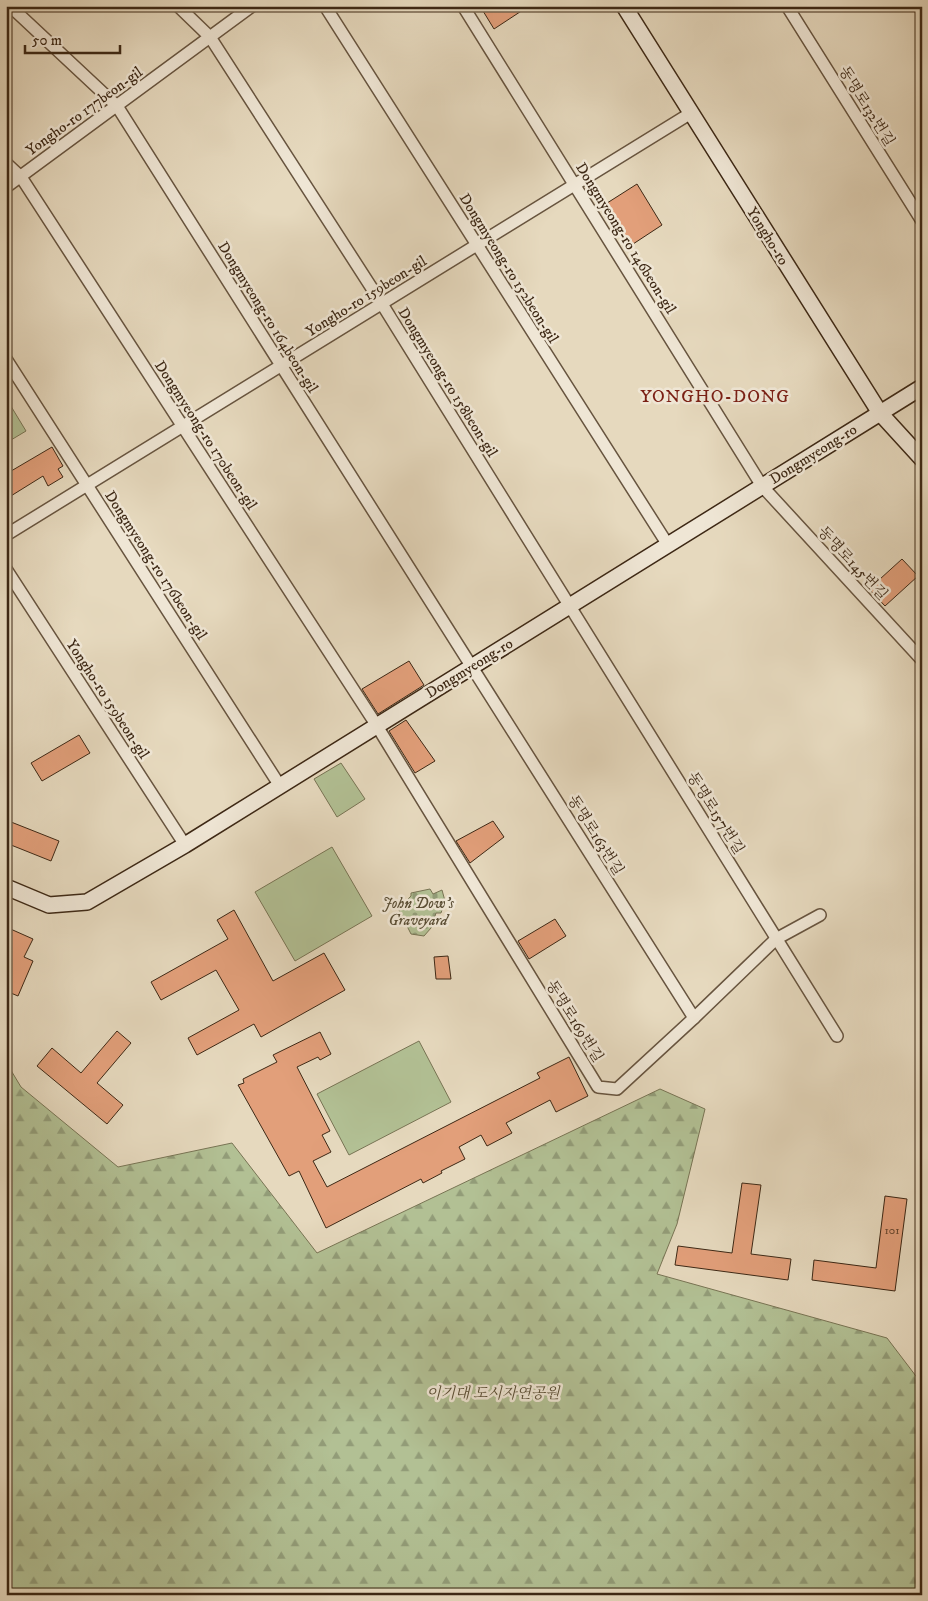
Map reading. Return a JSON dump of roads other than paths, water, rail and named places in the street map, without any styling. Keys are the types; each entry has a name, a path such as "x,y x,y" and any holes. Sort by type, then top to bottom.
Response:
{"street":[{"name":"Dongmyeong-ro 164beon-gil","path":"10,6 117,106 472,667"},
{"name":"Dongmyeong-ro 158beon-gil","path":"178,6 210,37 382,304 569,606"},
{"name":"Yongho-ro 177beon-gil","path":"6,187 252,6"},
{"name":"Dongmyeong-ro 152beon-gil","path":"325,6 668,545"},
{"name":"Dongmyeong-ro 146beon-gil","path":"463,6 762,486"},
{"name":"Yongho-ro","path":"624,6 880,413 922,459"},
{"name":"동명로132번길","path":"787,6 922,221"},
{"name":"Yongho-ro 159beon-gil","path":"6,535 691,113"},
{"name":"Dongmyeong-ro 170beon-gil","path":"6,163 21,176 377,726"},
{"name":"Dongmyeong-ro 176beon-gil","path":"6,359 280,786"},
{"name":"Dongmyeong-ro","path":"6,887 49,905 87,902 185,845 922,387"},
{"name":"동명로145번길","path":"762,486 922,660"},
{"name":"Yongho-ro 159beon-gil","path":"6,569 185,845"},
{"name":"동명로157번길","path":"569,606 836,1036"},
{"name":"동명로163번길","path":"472,667 694,1018"},
{"name":"동명로169번길","path":"377,726 598,1087 616,1089 694,1018 776,939 820,915"}],"district":[{"name":"YONGHO-DONG","path":"715,396"}],"park label":[{"name":"John Dow's Graveyard","path":"418,912"},
{"name":"이기대 도시자연공원","path":"493,1393"}]}
